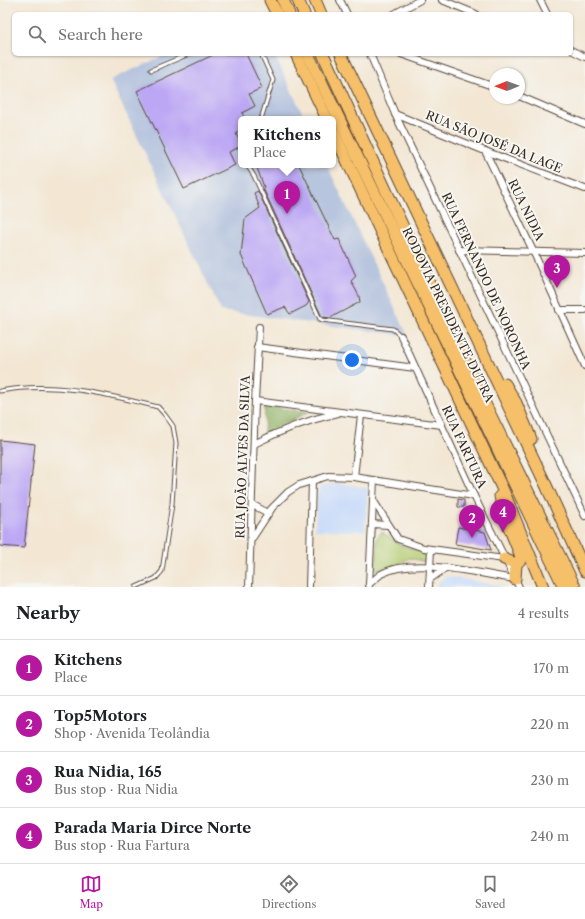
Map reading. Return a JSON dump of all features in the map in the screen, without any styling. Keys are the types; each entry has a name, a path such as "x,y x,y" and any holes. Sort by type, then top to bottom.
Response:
{"highway":[{"path":"270,0 280,7"},
{"path":"298,0 303,12"},
{"path":"315,0 320,12"},
{"path":"297,56 326,116"},
{"name":"RODOVIA PRESIDENTE DUTRA","path":"323,56 484,402 575,587"},
{"name":"RODOVIA PRESIDENTE DUTRA","path":"342,56 474,334 516,403 529,431 546,485 585,571"},
{"name":"RODOVIA PRESIDENTE DUTRA","path":"307,58 320,78 564,587"},
{"path":"336,138 494,472 544,587"},
{"path":"494,472 504,515 521,558 516,564 517,583"},
{"path":"504,559 516,564"},
{"path":"533,562 541,571 550,587"}],"street":[{"path":"340,0 346,12"},
{"path":"442,0 471,12"},
{"path":"540,0 546,12"},
{"path":"398,12 417,1"},
{"path":"573,51 585,57"},
{"name":"RUA FERNANDO DE NORONHA","path":"371,56 395,114 585,516"},
{"path":"407,56 489,85"},
{"path":"525,99 585,124"},
{"name":"RUA SÃO JOSÉ DA LAGE","path":"395,114 585,189"},
{"name":"RUA NIDIA","path":"486,151 585,366"},
{"path":"459,250 534,253 585,253"},
{"path":"559,310 585,310"},
{"name":"RUA JOÃO ALVES DA SILVA","path":"250,587 255,401 259,327"},
{"name":"RUA FARTURA","path":"401,336 474,496 517,583"},
{"path":"257,347 415,368"},
{"path":"255,401 442,425"},
{"path":"254,444 274,433 309,420 341,412"},
{"path":"354,477 361,415"},
{"path":"252,538 268,513 288,492 312,480 328,476 354,477 474,496"},
{"path":"309,587 312,480"},
{"path":"369,585 374,480"},
{"path":"373,500 398,539 417,547 504,559"},
{"path":"253,505 268,513"},
{"path":"372,524 388,525"},
{"path":"429,587 431,549"},
{"path":"369,585 381,574 412,566 430,566 517,583"},
{"path":"430,579 444,569"}],"lane":[{"path":"151,70 184,56"},
{"path":"262,56 273,80 262,116"},
{"path":"249,168 320,318 322,320 393,329 401,336"},
{"path":"0,391 60,387 89,390 158,407 166,415 173,426 176,443 172,504 162,571 156,578 136,587"}],"shaded area":[{"path":"163,56 275,56 304,116 238,116 238,168 328,168 408,336 221,311 110,80"},
{"path":"336,483 368,488 365,531 315,530 317,497 320,487"},
{"path":"446,576 507,587 436,587"}],"green space":[{"path":"265,406 309,412 264,433"},
{"path":"382,532 401,545 425,553 425,562 410,558 397,565 376,570 377,538"}],"building":[{"path":"211,56 247,56 262,88 249,94 255,106 242,113 244,116 238,116 238,132 236,133 238,138 238,148 229,152 235,165 184,189 137,91"},
{"path":"257,168 300,168 335,240 339,239 356,276 351,281 359,296 360,302 330,318 322,317 263,188 264,187"},
{"path":"258,191 309,302 306,306 290,314 285,307 267,314 241,255 245,219 260,208 254,193"},
{"path":"0,440 35,444 24,548 0,546"},
{"path":"458,499 464,500 464,507 458,507"},
{"path":"458,527 485,532 491,550 455,544"}],"place":[{"name":"Kitchens","path":"287,214"},
{"name":"Rua Nidia, 165","path":"557,288"},
{"name":"Parada Maria Dirce Norte","path":"503,532"},
{"name":"Top5Motors","path":"472,538"}]}
